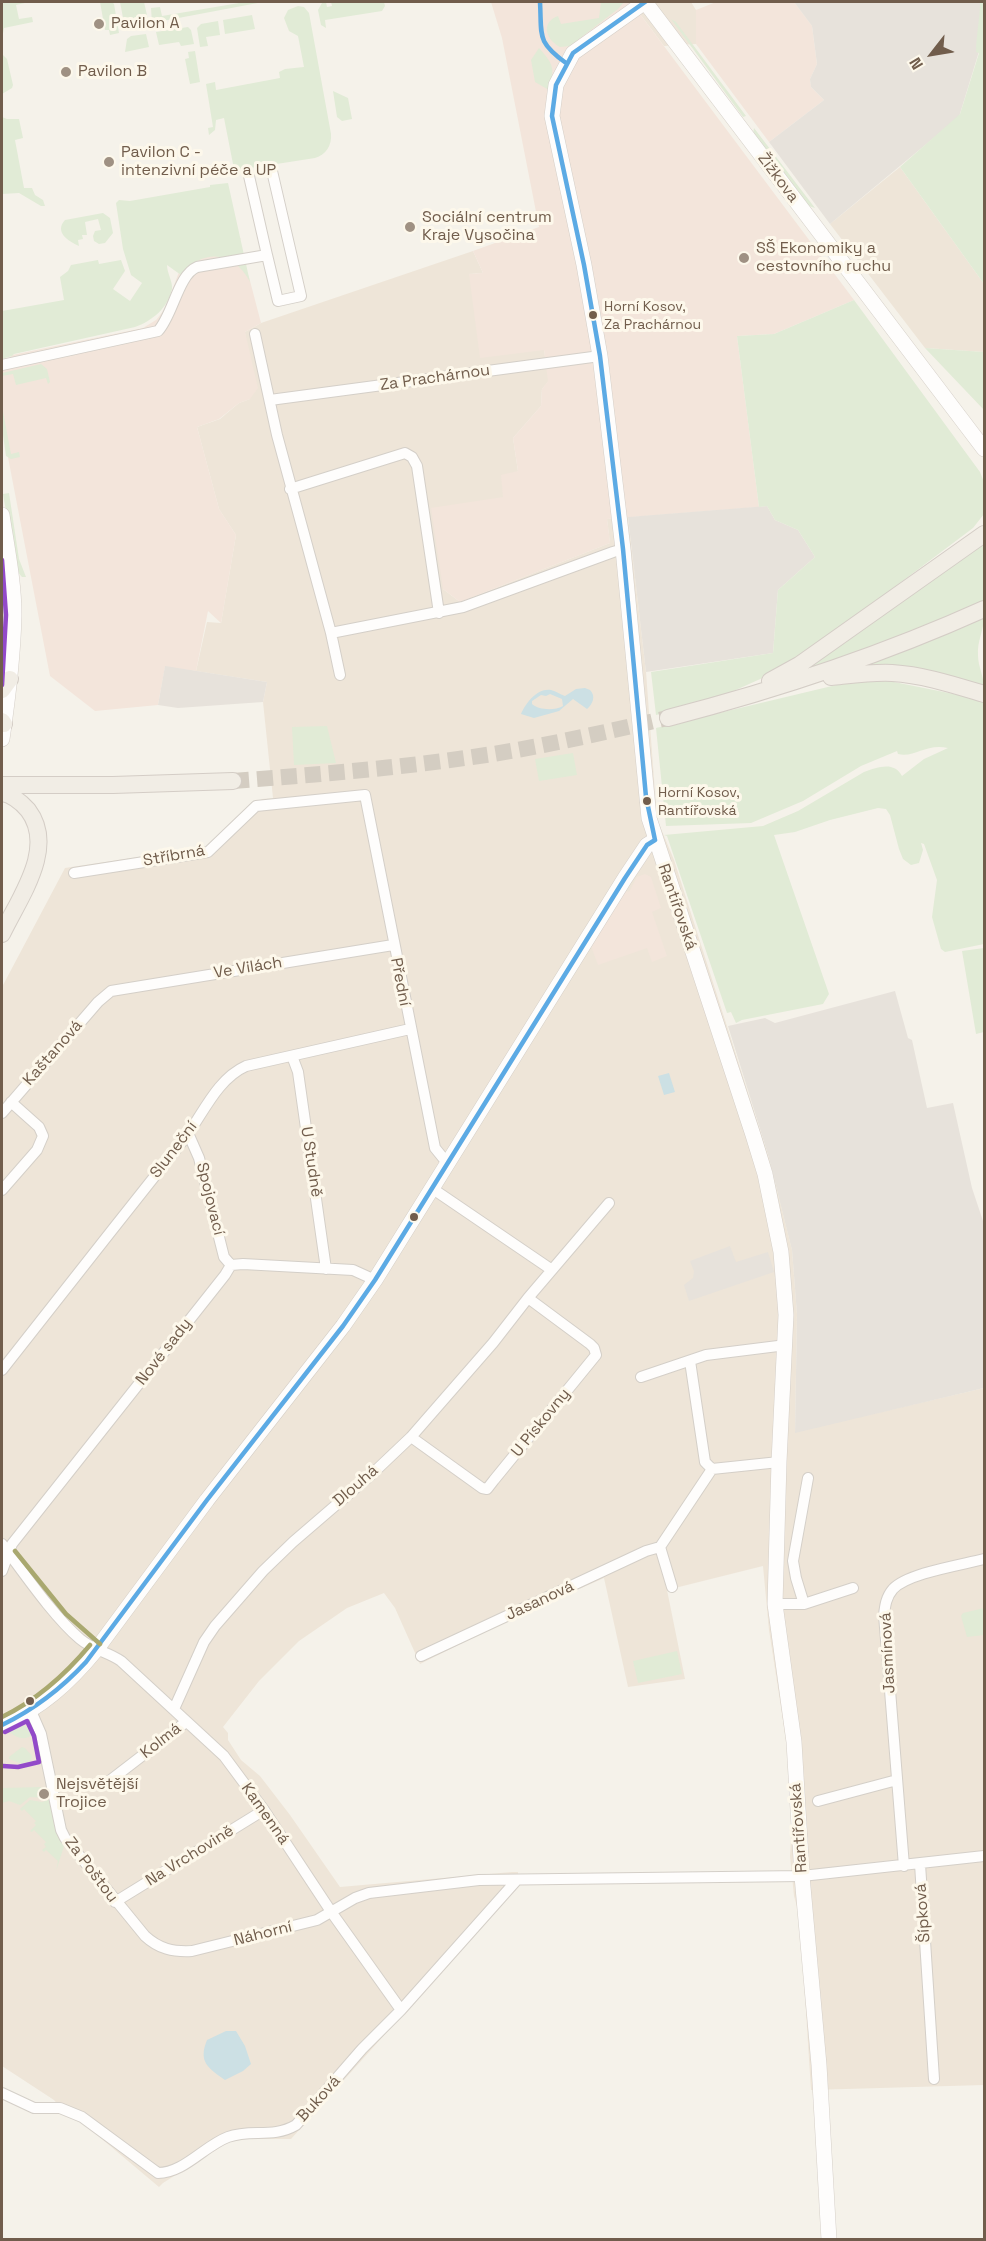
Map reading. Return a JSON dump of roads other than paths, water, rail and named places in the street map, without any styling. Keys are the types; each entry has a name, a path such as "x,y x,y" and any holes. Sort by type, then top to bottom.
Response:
{"main road":[{"path":"716,706 757,688 799,665 982,535"},
{"path":"668,718 800,680 887,650 984,609"},
{"path":"800,680 893,673 934,679 984,694"},
{"path":"2,785 113,785 233,781"},
{"path":"2,793 14,797 28,811 36,824 40,841 37,861 2,934"}],"street":[{"name":"Žižkova","path":"645,2 984,448"},
{"name":"Rantířovská","path":"645,2 573,53 560,74 552,103 554,131 584,265 600,356 623,549 646,798 655,840 765,1174 782,1252 786,1345 778,1462 775,1604 794,1742 802,1876 819,2065 829,2240"},
{"path":"249,176 278,301 301,296 272,171"},
{"path":"2,365 153,334 166,322 184,278 190,270 267,255"},
{"path":"255,334 290,489 331,633 340,675"},
{"name":"Za Prachárnou","path":"270,400 600,356"},
{"path":"290,489 405,453 409,454 417,466 439,613"},
{"path":"2,515 14,614 2,728"},
{"path":"331,633 463,607 623,549"},
{"name":"Stříbrná","path":"74,873 208,852 256,806 365,795"},
{"name":"Přední","path":"365,795 435,1148 448,1164"},
{"path":"2,1725 31,1711 62,1688 96,1650 207,1500 343,1326 433,1189 646,845 655,840"},
{"name":"Ve Vilách","path":"105,994 117,989 393,945"},
{"name":"Kaštanová","path":"2,1113 105,994"},
{"name":"Sluneční","path":"2,1370 188,1133 226,1080 236,1071 246,1066 410,1029"},
{"name":"U Studně","path":"292,1056 298,1072 326,1269"},
{"path":"2,1190 37,1150 43,1136 39,1127 11,1101"},
{"name":"Spojovací","path":"188,1133 200,1158 224,1257 231,1265"},
{"path":"433,1189 552,1270"},
{"name":"Dlouhá","path":"174,1709 204,1642 222,1618 293,1542 411,1437 493,1343 609,1203"},
{"path":"231,1265 353,1270 375,1280"},
{"name":"Nové sady","path":"2,1571 12,1544 231,1265"},
{"name":"U Pískovny","path":"411,1437 482,1488 487,1489 596,1355 590,1344 528,1298"},
{"path":"641,1377 706,1355 786,1345"},
{"path":"690,1361 705,1462 712,1469"},
{"path":"712,1469 778,1462"},
{"path":"672,1587 660,1547 712,1469"},
{"path":"804,1604 793,1562 808,1478"},
{"name":"Kamenná","path":"2,1544 67,1626 96,1650 111,1654 121,1661 224,1756 264,1810 400,2010"},
{"name":"Jasanová","path":"421,1656 646,1551 660,1547"},
{"name":"Jasmínová","path":"904,1866 884,1616 886,1600 892,1590 907,1579 984,1559"},
{"path":"775,1604 804,1604 853,1588"},
{"name":"Za Poštou","path":"31,1711 41,1734 61,1830 70,1844 152,1943 177,1952 192,1951"},
{"name":"Kolmá","path":"108,1782 186,1722"},
{"path":"818,1801 897,1780"},
{"name":"Na Vrchovině","path":"116,1902 264,1810"},
{"path":"920,1864 984,1856"},
{"name":"Šípková","path":"516,1881 802,1876 920,1864 934,2079"},
{"name":"Náhorní","path":"192,1951 317,1920 355,1898 369,1893 479,1880 516,1881"},
{"name":"Buková","path":"2,2093 34,2108 60,2108 76,2114 93,2124 158,2174 168,2173 238,2134 284,2132 296,2125 362,2049 516,1881"}],"tunnel":[{"path":"233,781 436,762 516,750 668,718"}],"place":[{"name":"Pavilon A","path":"99,24"},
{"name":"Pavilon B","path":"66,72"},
{"name":"Pavilon C - intenzivní péče a UP","path":"109,162"},
{"name":"Sociální centrum Kraje Vysočina","path":"410,227"},
{"name":"SŠ Ekonomiky a cestovního ruchu","path":"744,258"},
{"name":"Horní Kosov, Za Prachárnou","path":"593,315"},
{"name":"Horní Kosov, Rantířovská","path":"647,801"},
{"name":"Nejsvětější Trojice","path":"44,1794"}]}
